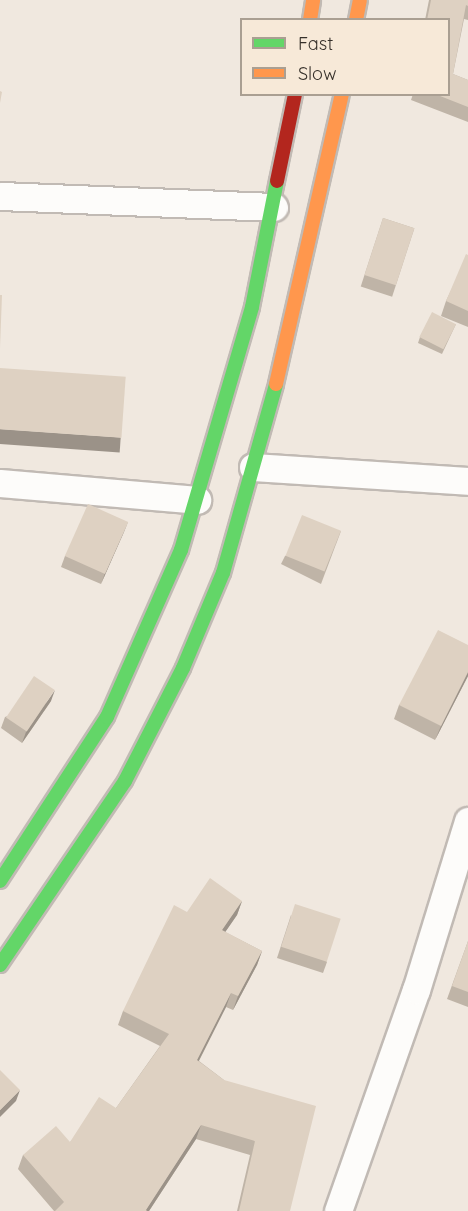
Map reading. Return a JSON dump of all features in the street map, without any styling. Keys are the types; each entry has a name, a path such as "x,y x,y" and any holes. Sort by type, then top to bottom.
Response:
{"main road":[{"path":"309,18 313,0"},
{"path":"356,18 360,0"},
{"path":"0,882 107,717 197,500 274,207 295,96"},
{"path":"0,965 64,878 125,780 183,668 223,573 295,316 342,96"}],"street":[{"path":"0,196 274,207"},
{"path":"254,467 468,481"},
{"path":"0,483 197,500"},
{"path":"338,1211 417,990 468,821"}],"building":[{"path":"431,0 468,0 453,74 468,80 468,107 440,96 450,96 450,18 427,18"},
{"path":"383,218 414,228 396,285 364,275"},
{"path":"466,254 468,255 468,311 446,301"},
{"path":"0,295 2,295 0,348"},
{"path":"432,312 456,324 443,349 419,337"},
{"path":"0,368 126,377 121,438 0,429"},
{"path":"88,504 128,522 105,574 65,556"},
{"path":"302,515 341,531 324,572 286,556"},
{"path":"438,630 468,645 468,672 441,726 399,705"},
{"path":"34,676 55,690 27,731 6,717"},
{"path":"210,878 242,901 222,930 262,951 238,996 231,993 197,1060 224,1080 316,1106 290,1211 239,1211 255,1141 201,1125 147,1211 55,1211 64,1202 23,1155 56,1126 70,1142 99,1097 116,1108 169,1034 123,1011 174,905 187,912"},
{"path":"295,904 341,919 327,962 281,947"},
{"path":"468,941 468,992 452,986"},
{"path":"0,1070 20,1090 0,1110"}],"traffic: fast":[{"path":"0,881 107,717 181,550 252,307 277,181"},
{"path":"0,965 125,781 183,668 223,573 276,384"}],"traffic: slow":[{"path":"310,18 313,0"},
{"path":"356,18 360,0"},
{"path":"276,384 342,96"}],"traffic: jam":[{"path":"277,181 295,96"}]}
